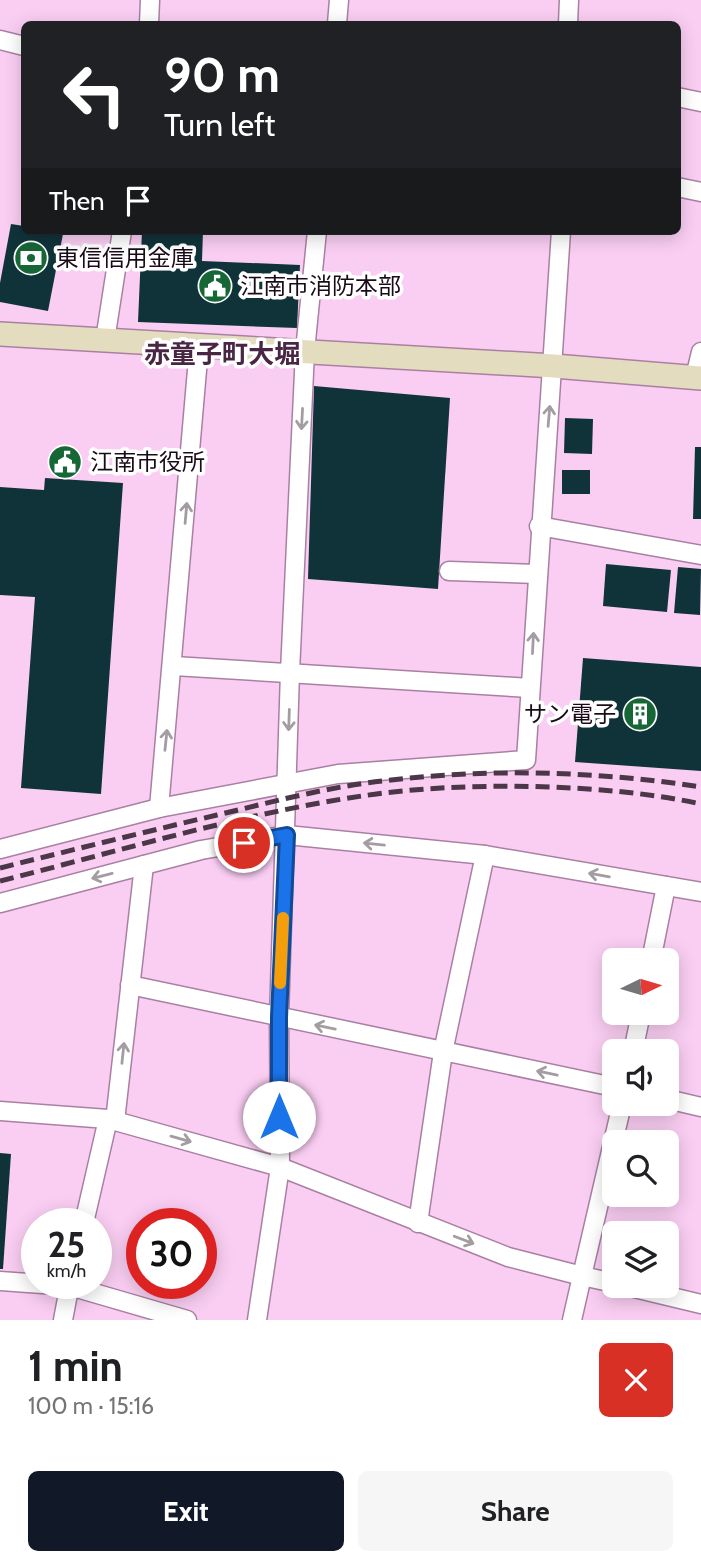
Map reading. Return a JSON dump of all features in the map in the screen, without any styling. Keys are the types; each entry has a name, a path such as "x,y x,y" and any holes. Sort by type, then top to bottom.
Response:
{"street":[{"path":"149,21 150,0"},
{"path":"337,21 339,0"},
{"path":"568,21 569,0"},
{"path":"0,40 21,45"},
{"path":"681,98 701,102"},
{"path":"681,188 701,192"},
{"path":"105,340 121,235"},
{"path":"257,1320 279,1167 279,1017 287,835 290,672 305,351 317,235"},
{"path":"0,849 159,808 286,783 350,773 526,760 539,526 554,366 561,235"},
{"path":"0,334 554,366 698,377 701,352"},
{"path":"159,808 174,666 199,347"},
{"path":"539,526 701,555"},
{"path":"449,571 537,574"},
{"path":"174,666 530,688"},
{"path":"0,902 201,850 287,835 485,855 701,892"},
{"path":"418,1223 443,1052 485,855"},
{"path":"88,1208 112,1120 144,865"},
{"path":"654,948 666,886"},
{"path":"130,985 602,1085"},
{"path":"679,1102 701,1107"},
{"path":"0,1111 112,1120 279,1167 508,1257 602,1280"},
{"path":"572,1320 619,1116"},
{"path":"0,1281 21,1282"},
{"path":"112,1297 187,1320"},
{"path":"676,1298 701,1304"},
{"path":"63,1320 67,1299"}],"building":[{"name":"東信信用金庫","path":"11,224 21,226 21,235 63,235 48,311 0,302 0,283"},
{"path":"142,235 203,235 202,261 300,265 297,328 138,322"},
{"path":"314,386 450,398 438,589 308,579"},
{"path":"565,418 593,419 592,454 564,453"},
{"path":"695,447 701,447 701,519 693,519"},
{"path":"562,470 590,470 590,494 562,494"},
{"path":"45,478 123,483 101,794 21,788 35,597 0,595 0,487 44,490"},
{"path":"606,564 671,570 667,612 603,606"},
{"path":"678,567 701,569 700,615 674,613"},
{"name":"サン電子","path":"583,658 701,667 701,771 575,762"},
{"path":"0,1153 11,1154 3,1269 0,1269"}],"railway":[{"path":"0,868 300,795 383,781 462,774 542,773 622,777 701,787"},
{"path":"0,881 271,813 401,791 532,786 622,792 701,804"}],"slow traffic":[{"path":"280,983 283,918"}],"place":[{"name":"東信信用金庫","path":"31,258"},
{"name":"江南市消防本部","path":"215,286"},
{"name":"江南市役所","path":"65,462"},
{"name":"サン電子","path":"640,714"}],"district":[{"name":"赤童子町大堀","path":"222,354"}],"route":[{"path":"244,843 287,835 279,1017 279,1117"}]}
